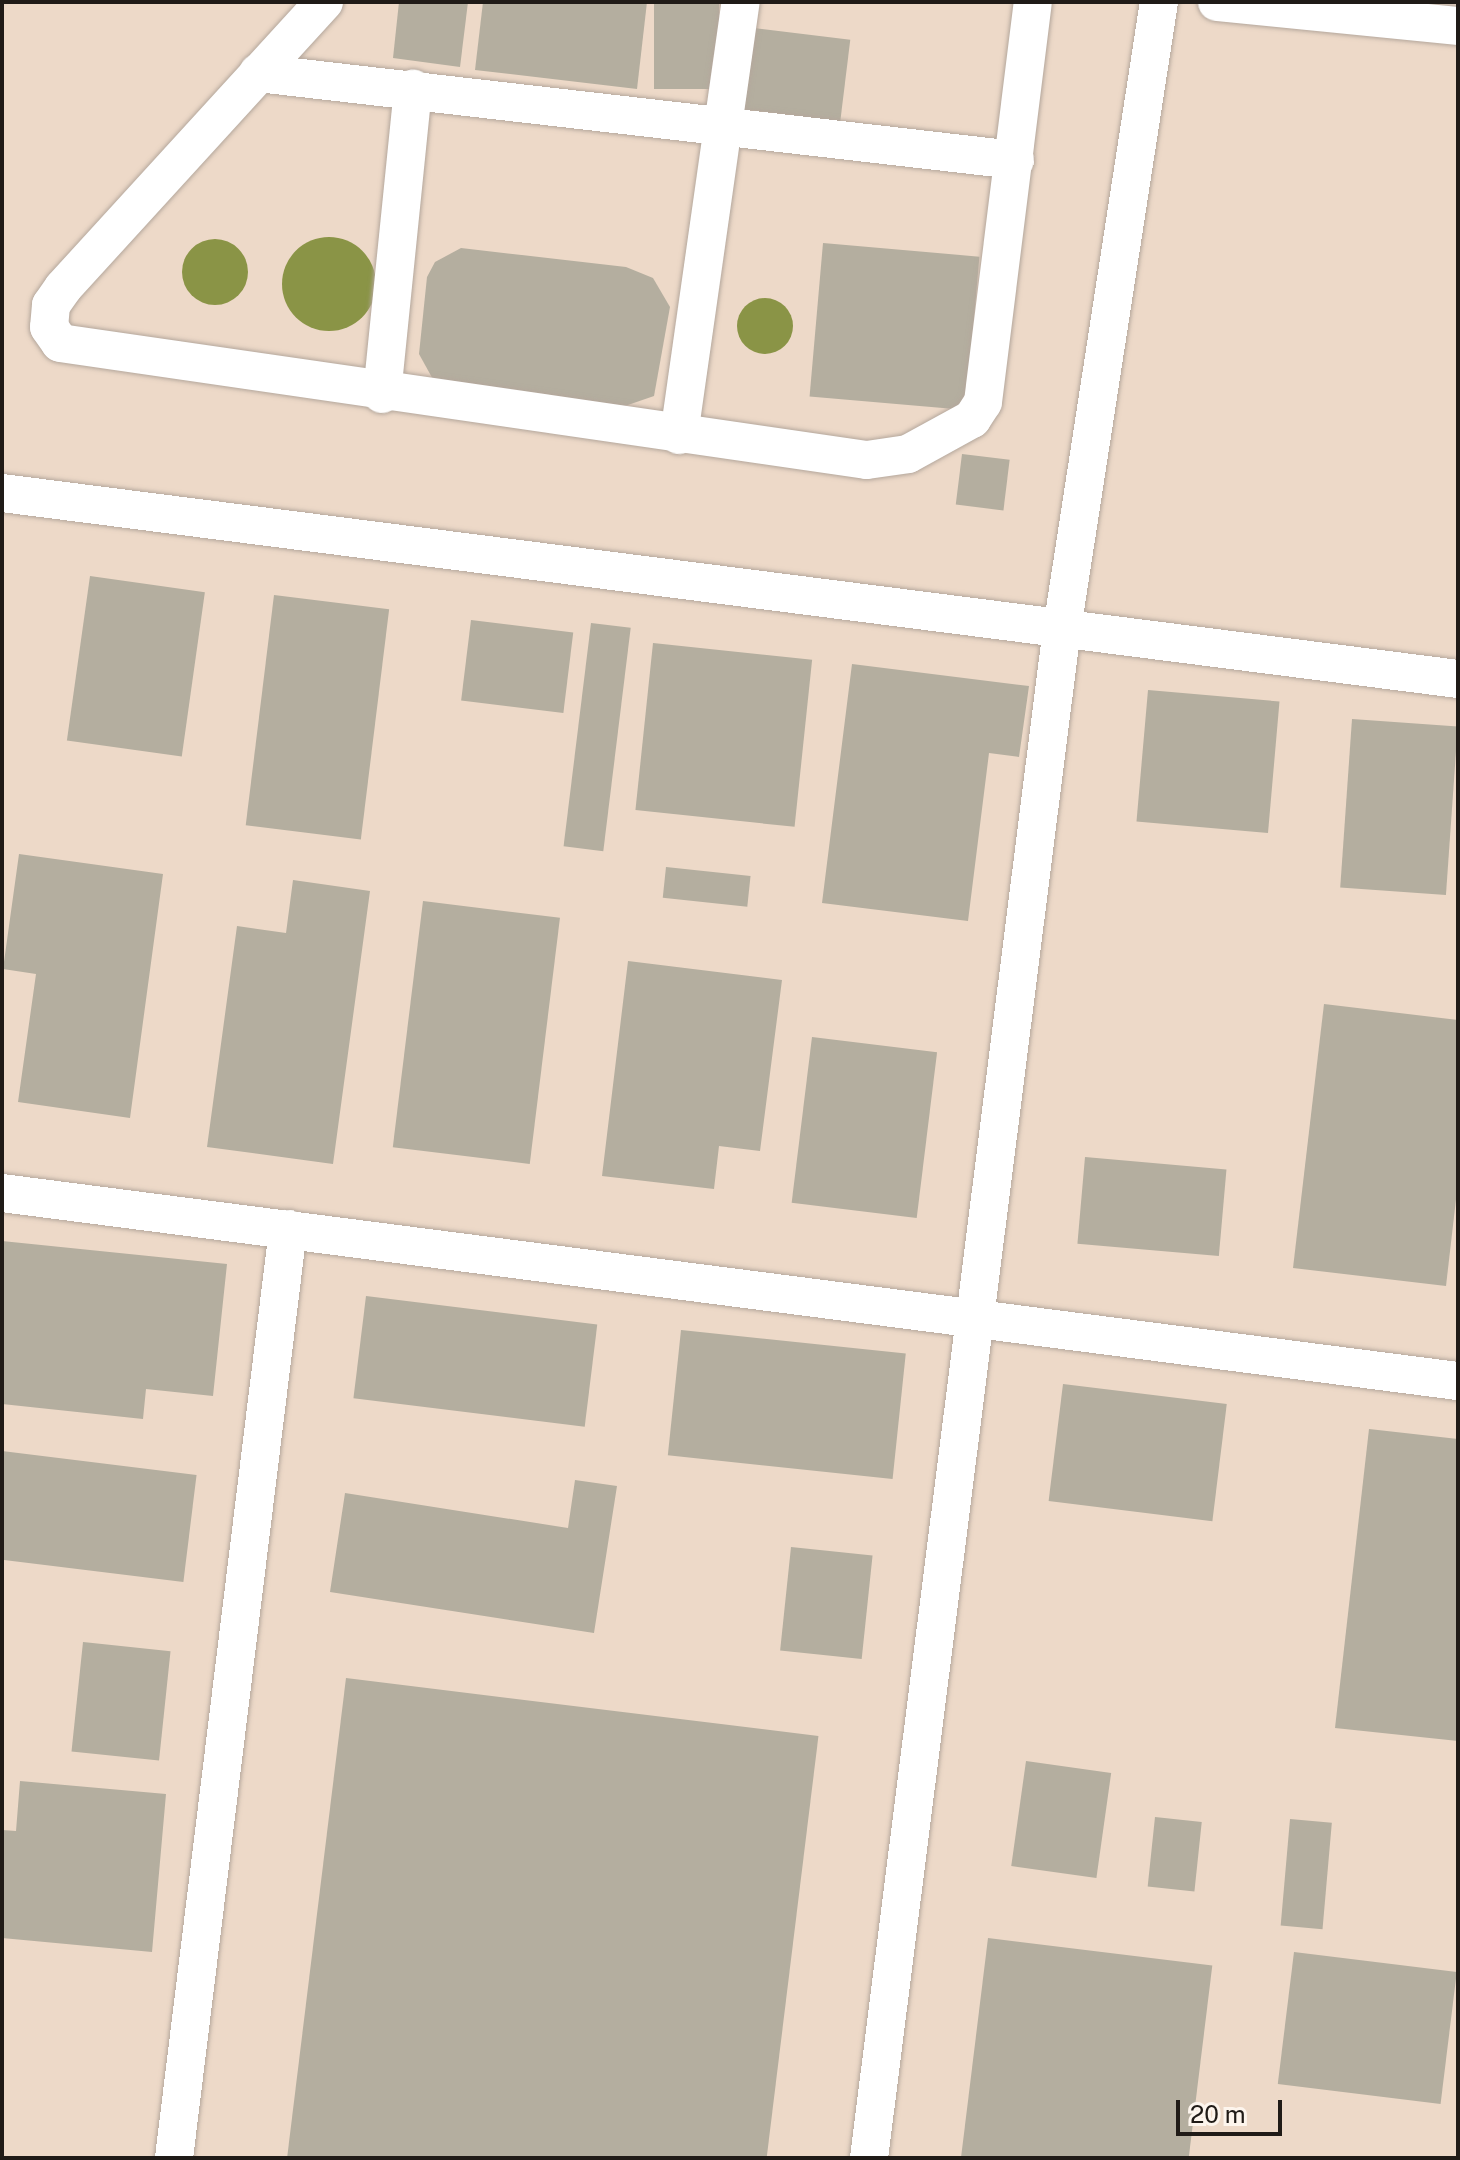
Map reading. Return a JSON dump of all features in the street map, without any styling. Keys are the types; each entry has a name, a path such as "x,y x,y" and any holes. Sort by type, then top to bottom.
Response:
{"street":[{"path":"324,2 63,288 49,327 60,343 79,351 382,394 888,460 972,419 991,377 1033,2"},
{"path":"679,435 741,2"},
{"path":"869,2158 1062,629 1159,2"},
{"path":"1217,2 1458,26"},
{"path":"258,73 1015,160"},
{"path":"382,394 413,89"},
{"path":"2,493 1458,679"},
{"path":"2,1193 1458,1381"},
{"path":"174,2158 288,1229"}],"shaded area":[{"path":"2,2 1458,2 1458,2158 2,2158"},
{"path":"329,237 347,241 362,251 372,266 376,284 372,302 362,317 347,327 329,331 311,327 296,317 286,302 282,284 286,266 296,251 311,241"},
{"path":"215,239 238,249 248,272 238,295 215,305 192,295 182,272 192,249"},
{"path":"765,298 785,306 793,326 785,346 765,354 745,346 737,326 745,306"}],"building":[{"path":"399,2 468,2 460,67 393,58"},
{"path":"483,2 647,2 637,89 475,70"},
{"path":"654,2 719,2 719,89 654,89"},
{"path":"754,28 850,40 840,121 744,109"},
{"path":"823,243 979,257 966,410 810,396"},
{"path":"461,248 626,267 653,278 670,307 654,396 625,406 435,383 419,354 427,277 435,262"},
{"path":"962,454 1010,460 1003,510 956,505"},
{"path":"90,576 205,592 182,757 67,740"},
{"path":"274,595 389,609 361,839 246,825"},
{"path":"471,620 573,633 563,713 461,700"},
{"path":"591,623 631,628 603,851 564,846"},
{"path":"653,643 812,660 795,827 635,810"},
{"path":"852,664 1029,686 1019,757 989,753 968,921 822,903"},
{"path":"1148,690 1279,702 1268,833 1136,821"},
{"path":"1352,719 1458,726 1446,895 1340,888"},
{"path":"19,854 163,874 130,1118 18,1102 36,974 3,969"},
{"path":"666,867 751,876 747,907 663,898"},
{"path":"293,880 370,891 333,1164 207,1147 237,926 286,933"},
{"path":"423,901 560,918 530,1164 393,1147"},
{"path":"628,961 782,980 760,1151 719,1146 714,1189 602,1176"},
{"path":"1324,1004 1458,1020 1458,1182 1446,1286 1293,1268"},
{"path":"812,1037 937,1052 917,1218 792,1203"},
{"path":"1085,1157 1226,1169 1219,1256 1077,1244"},
{"path":"2,1241 227,1264 213,1396 146,1389 143,1419 2,1404"},
{"path":"366,1296 597,1324 585,1427 353,1398"},
{"path":"681,1330 906,1354 893,1479 668,1455"},
{"path":"1063,1384 1227,1404 1212,1521 1049,1501"},
{"path":"1369,1429 1458,1439 1458,1741 1335,1728"},
{"path":"2,1451 197,1475 183,1582 2,1560"},
{"path":"575,1480 617,1486 594,1633 330,1592 345,1493 568,1528"},
{"path":"791,1547 873,1556 862,1659 780,1650"},
{"path":"83,1642 171,1651 159,1761 72,1751"},
{"path":"346,1678 818,1736 767,2158 287,2158"},
{"path":"1026,1761 1111,1773 1096,1878 1011,1866"},
{"path":"20,1781 166,1794 152,1952 2,1938 2,1830 16,1831"},
{"path":"1155,1817 1202,1822 1194,1892 1148,1887"},
{"path":"1290,1819 1332,1823 1323,1929 1281,1926"},
{"path":"988,1938 1212,1966 1189,2158 961,2158"},
{"path":"1294,1952 1457,1972 1441,2104 1278,2084"}]}
